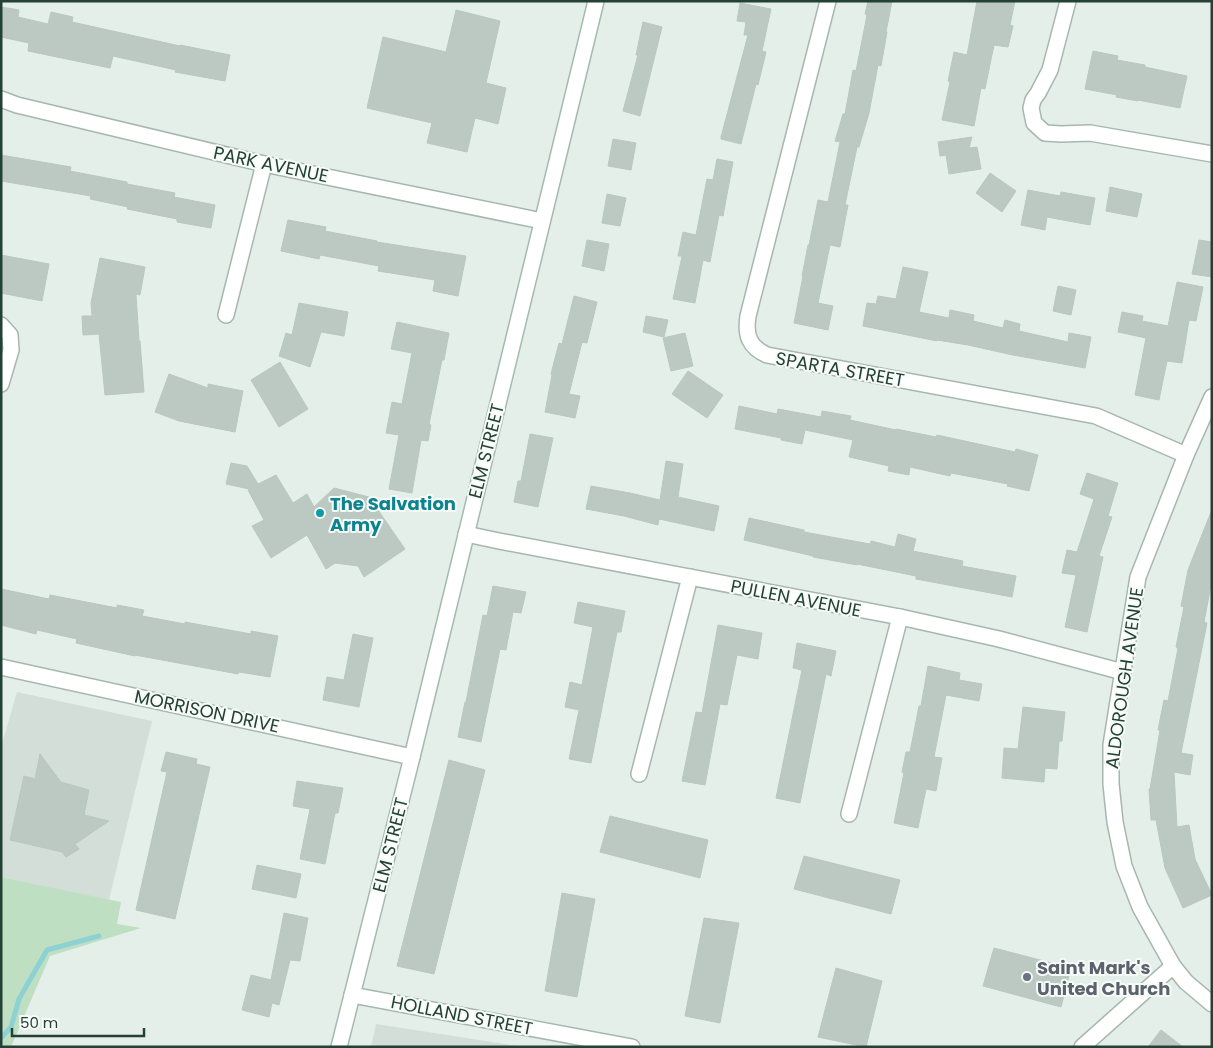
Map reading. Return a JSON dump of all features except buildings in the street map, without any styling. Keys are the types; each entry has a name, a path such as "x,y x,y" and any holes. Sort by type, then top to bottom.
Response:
{"street":[{"name":"ELM STREET","path":"339,1047 596,1"},
{"name":"SPARTA STREET","path":"828,1 748,316 746,327 748,338 755,348 767,355 1096,416 1186,455"},
{"path":"1068,1 1050,70 1030,108 1034,123 1046,133 1090,133 1212,154"},
{"name":"PARK AVENUE","path":"1,99 17,105 264,164 542,222"},
{"path":"226,315 264,164"},
{"path":"1,325 10,335 11,350 1,384"},
{"name":"ALDOROUGH AVENUE","path":"1212,397 1186,455 1138,577 1111,745 1111,784 1115,822 1124,866 1152,930 1173,966 1186,982 1212,1004"},
{"name":"PULLEN AVENUE","path":"466,534 900,617 999,639 1123,672"},
{"path":"639,774 690,577"},
{"path":"850,814 900,617"},
{"name":"MORRISON DRIVE","path":"1,667 412,756"},
{"path":"1082,1047 1173,966"},
{"name":"HOLLAND STREET","path":"352,995 632,1047"}],"shaded area":[{"path":"17,692 152,721 109,900 1,877 1,747"},
{"path":"376,1024 524,1047 371,1047"}],"green space":[{"path":"1,877 121,902 117,924 141,928 50,956 11,1047 1,1047"}],"waterway":[{"path":"1,1038 11,1027 19,999 47,950 99,936"}],"place":[{"name":"The Salvation Army","path":"320,513"},
{"name":"Saint Mark's United Church","path":"1027,977"}]}
